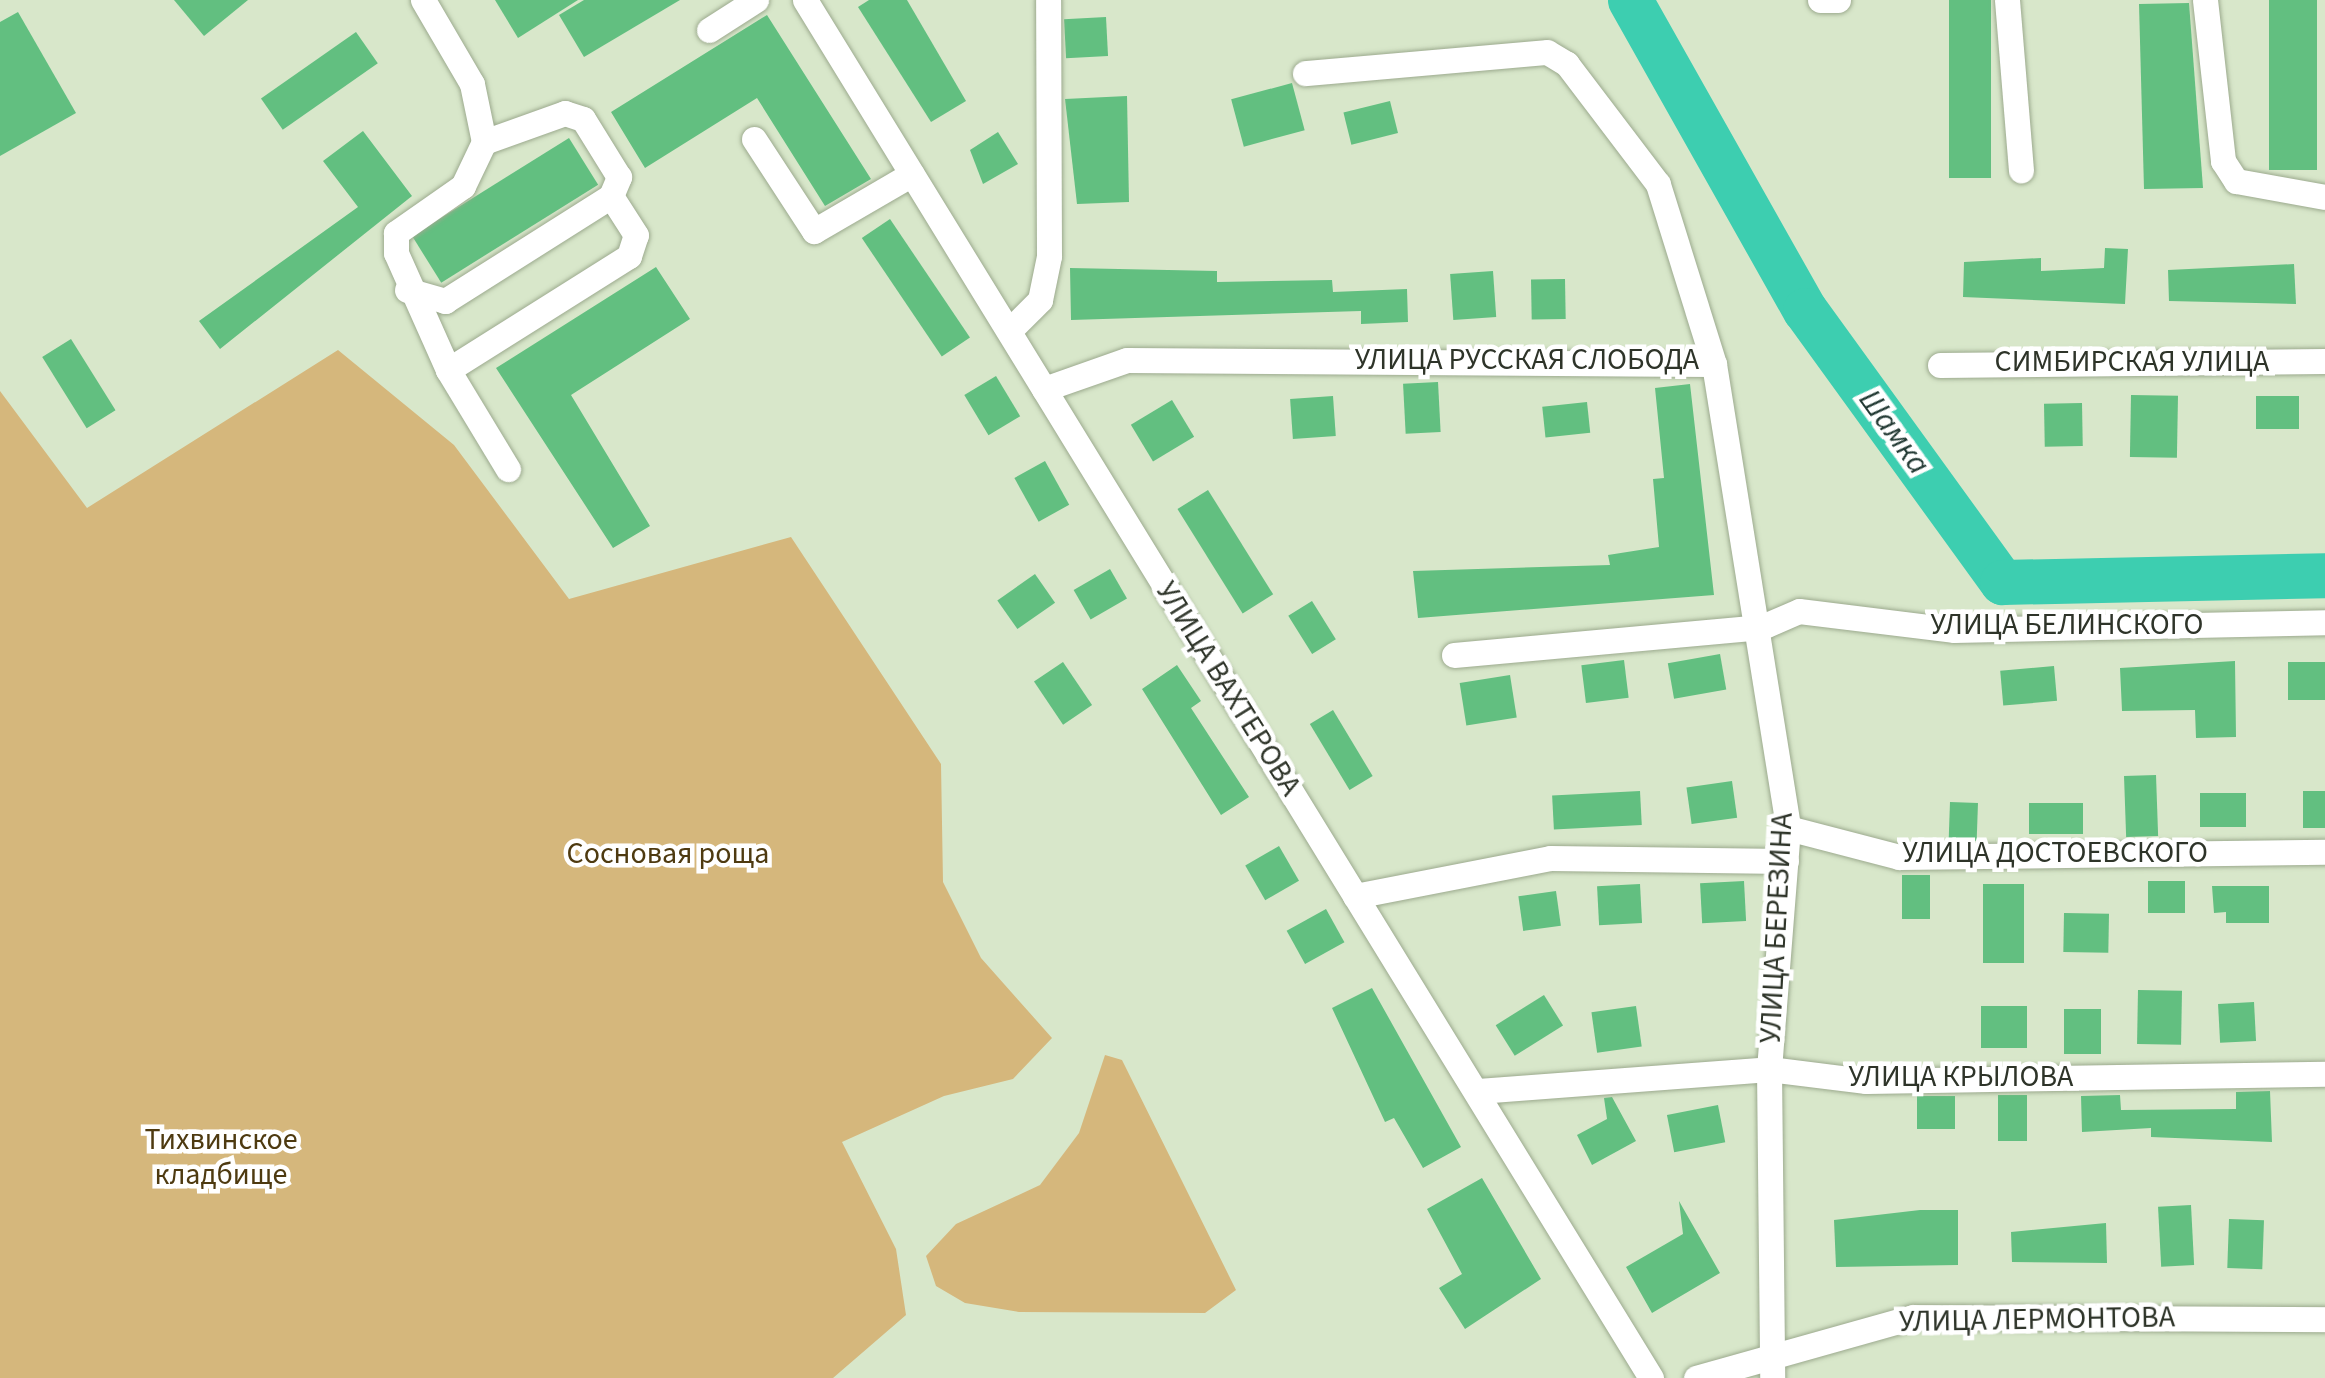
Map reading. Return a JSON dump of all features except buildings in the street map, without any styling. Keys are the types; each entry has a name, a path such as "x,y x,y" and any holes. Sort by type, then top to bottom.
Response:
{"street":[{"path":"423,0 472,84 484,142 463,186 396,233 407,290 448,370 508,469"},
{"path":"708,30 756,0"},
{"path":"1008,331 1040,300 1049,256 1048,0"},
{"path":"1820,0 1838,0"},
{"path":"2006,0 2021,170"},
{"path":"2205,0 2223,161 2236,181 2325,197"},
{"name":"УЛИЦА ВАХТЕРОВА","path":"813,3 912,174 1651,1378"},
{"name":"УЛИЦА РУССКАЯ СЛОБОДА","path":"1044,389 1127,360 1714,364 1658,184 1567,64 1547,52 1305,73"},
{"path":"407,290 445,301 612,196 619,177 583,119 565,113 484,142"},
{"path":"754,139 814,231 912,174"},
{"path":"448,370 629,256 636,235 612,196"},
{"name":"СИМБИРСКАЯ УЛИЦА","path":"1940,365 2325,361"},
{"name":"УЛИЦА БЕРЕЗИНА","path":"1714,364 1762,627 1788,828 1769,1068 1771,1366"},
{"name":"УЛИЦА БЕЛИНСКОГО","path":"1454,655 1762,627 1799,611 1954,630 2325,622"},
{"name":"УЛИЦА ДОСТОЕВСКОГО","path":"1788,828 1900,857 2325,852"},
{"path":"1355,896 1550,858 1786,861"},
{"name":"УЛИЦА КРЫЛОВА","path":"1478,1091 1769,1068 1866,1081 2325,1074"},
{"name":"УЛИЦА ЛЕРМОНТОВА","path":"1696,1378 1771,1366 1913,1317 2325,1318"}],"green space":[{"path":"338,350 454,445 569,599 791,537 941,764 943,882 981,958 1052,1038 1013,1079 944,1096 842,1142 896,1249 906,1315 833,1378 0,1378 0,391 87,508"},
{"path":"1105,1055 1122,1060 1236,1290 1205,1313 1019,1312 965,1303 936,1286 926,1256 956,1224 1040,1185 1079,1133"}],"waterway":[{"name":"Шамка","path":"1630,0 1805,310 2002,582 2325,575"}],"park label":[{"name":"Сосновая роща","path":"668,854"},
{"name":"Тихвинское кладбище","path":"221,1157"}]}
